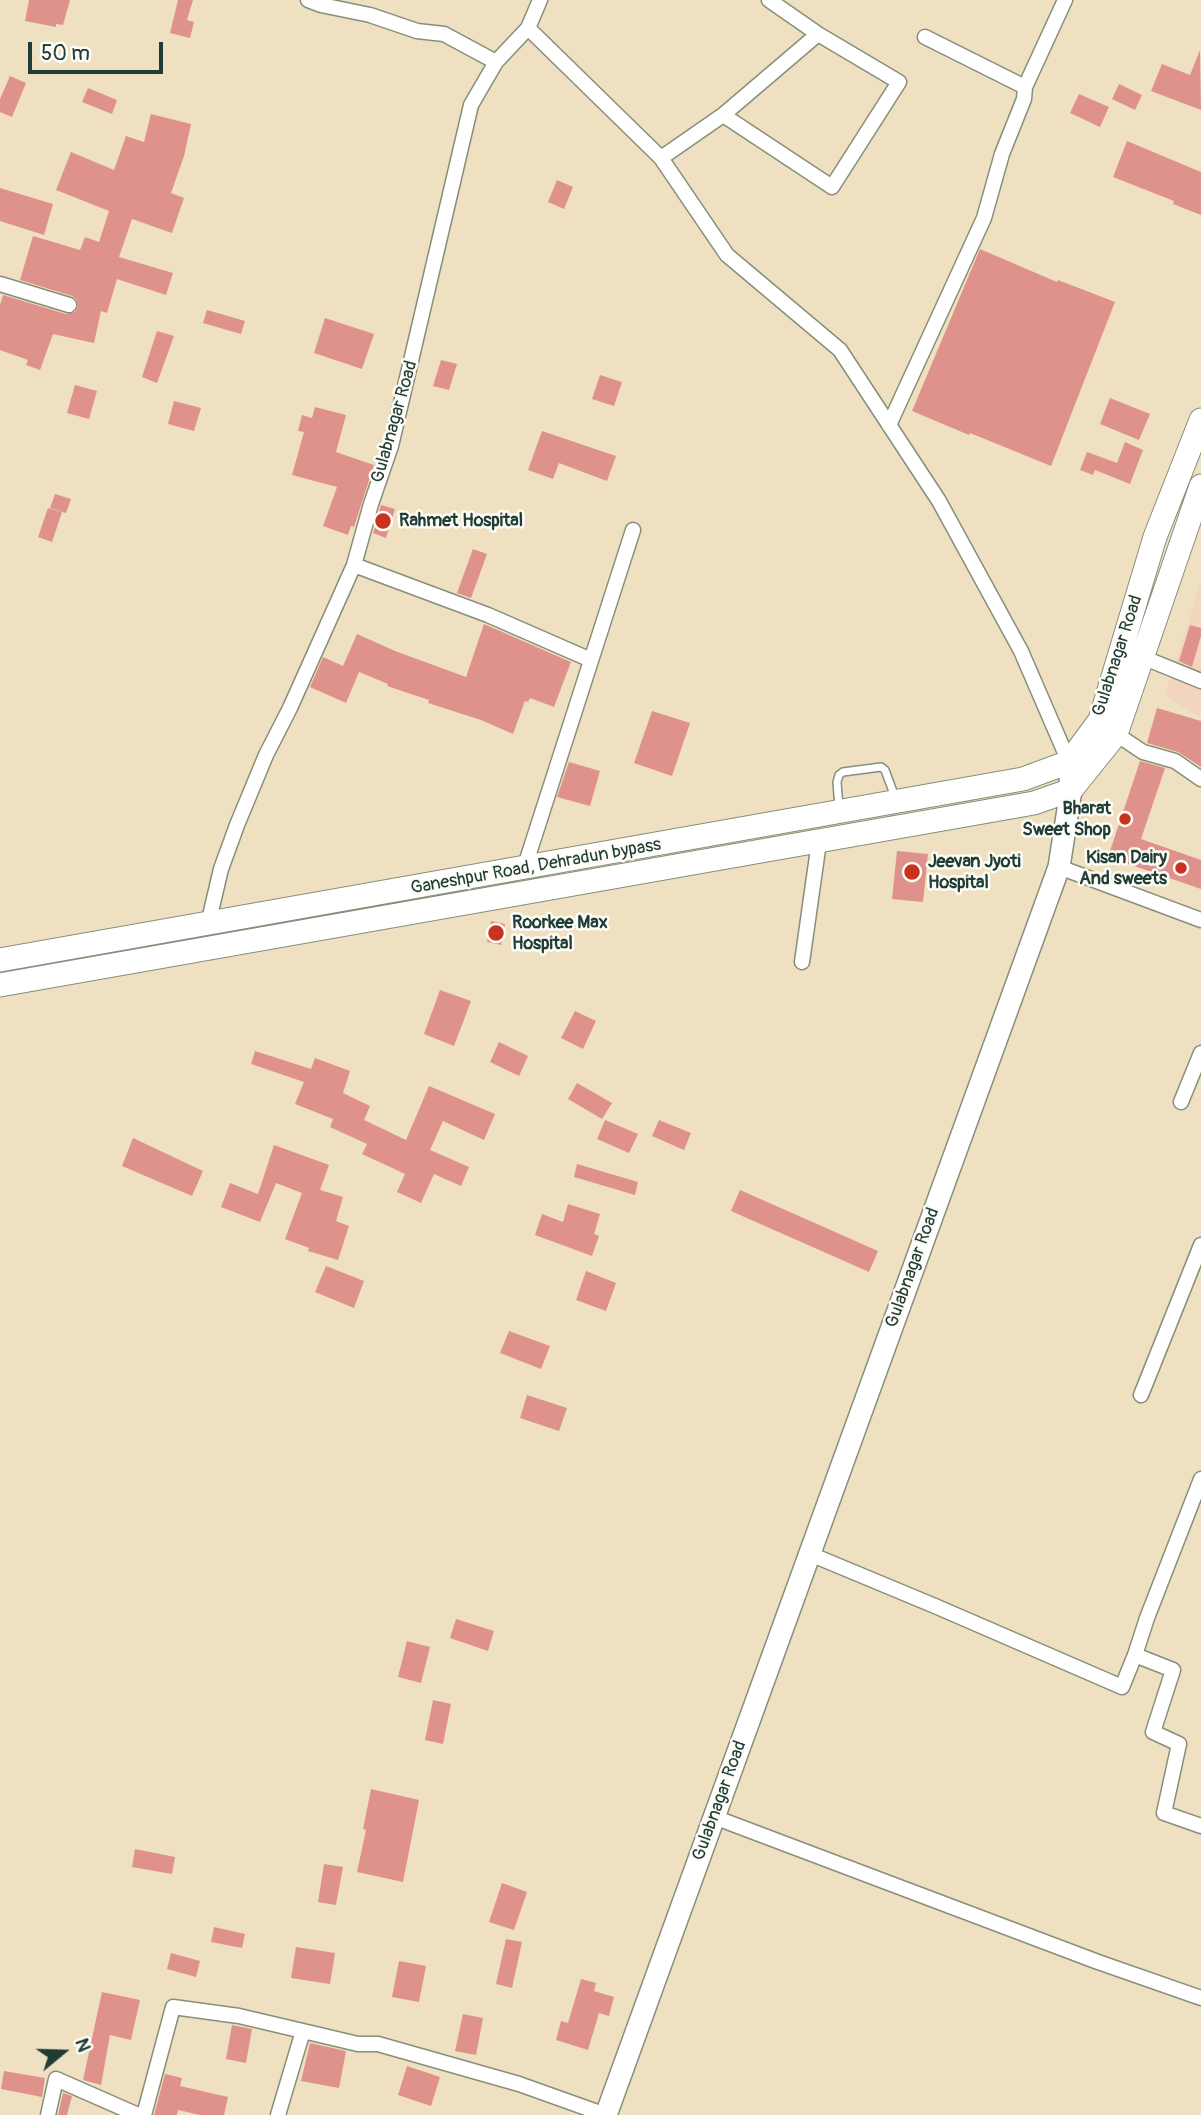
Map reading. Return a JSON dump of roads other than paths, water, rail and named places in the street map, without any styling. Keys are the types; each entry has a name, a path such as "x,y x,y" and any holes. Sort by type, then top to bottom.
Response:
{"main road":[{"name":"Gulabnagar Road","path":"606,2115 1059,867 1071,790 1069,762 1100,720 1155,537 1201,420"},
{"path":"0,985 1034,803 1071,790 1116,734 1201,486"},
{"name":"Ganeshpur Road, Dehradun bypass","path":"0,960 1023,779 1069,762"}],"street":[{"path":"308,0 370,15 417,31 444,34 496,62"},
{"name":"Gulabnagar Road","path":"208,924 221,869 242,814 354,565 391,446 471,106 496,62 528,28 540,0"},
{"path":"723,115 832,187 899,82 818,34 769,0"},
{"path":"889,425 984,218 1002,154 1024,99 1025,87 1065,0"},
{"path":"528,28 661,158 727,255 840,351 939,501 1015,639 1069,762"},
{"path":"661,158 723,115 818,34"},
{"path":"925,37 1025,87"},
{"path":"0,284 69,305"},
{"path":"524,869 633,530"},
{"path":"354,565 488,615 590,660"},
{"path":"1142,657 1201,681"},
{"path":"1116,734 1143,752 1175,761 1201,779"},
{"path":"802,962 819,842"},
{"path":"1059,867 1201,920"},
{"path":"1181,1102 1201,1053"},
{"path":"1141,1395 1201,1245"},
{"path":"810,1554 1122,1687 1201,1479"},
{"path":"1135,1655 1173,1670 1153,1732 1179,1744 1164,1813 1201,1826"},
{"path":"714,1817 1098,1962 1201,1998"},
{"path":"144,2115 173,2007 239,2016 358,2044 378,2044 519,2084 606,2115"},
{"path":"278,2115 303,2031"},
{"path":"48,2115 56,2079 138,2115"}],"lane":[{"path":"840,812 837,782 839,775 856,769 881,767 885,770 897,802"}],"place":[{"name":"Rahmet Hospital","path":"383,521"},
{"name":"Bharat Sweet Shop","path":"1125,819"},
{"name":"Kisan Dairy And sweets","path":"1181,868"},
{"name":"Jeevan Jyoti Hospital","path":"912,872"},
{"name":"Roorkee Max Hospital","path":"496,933"}]}
